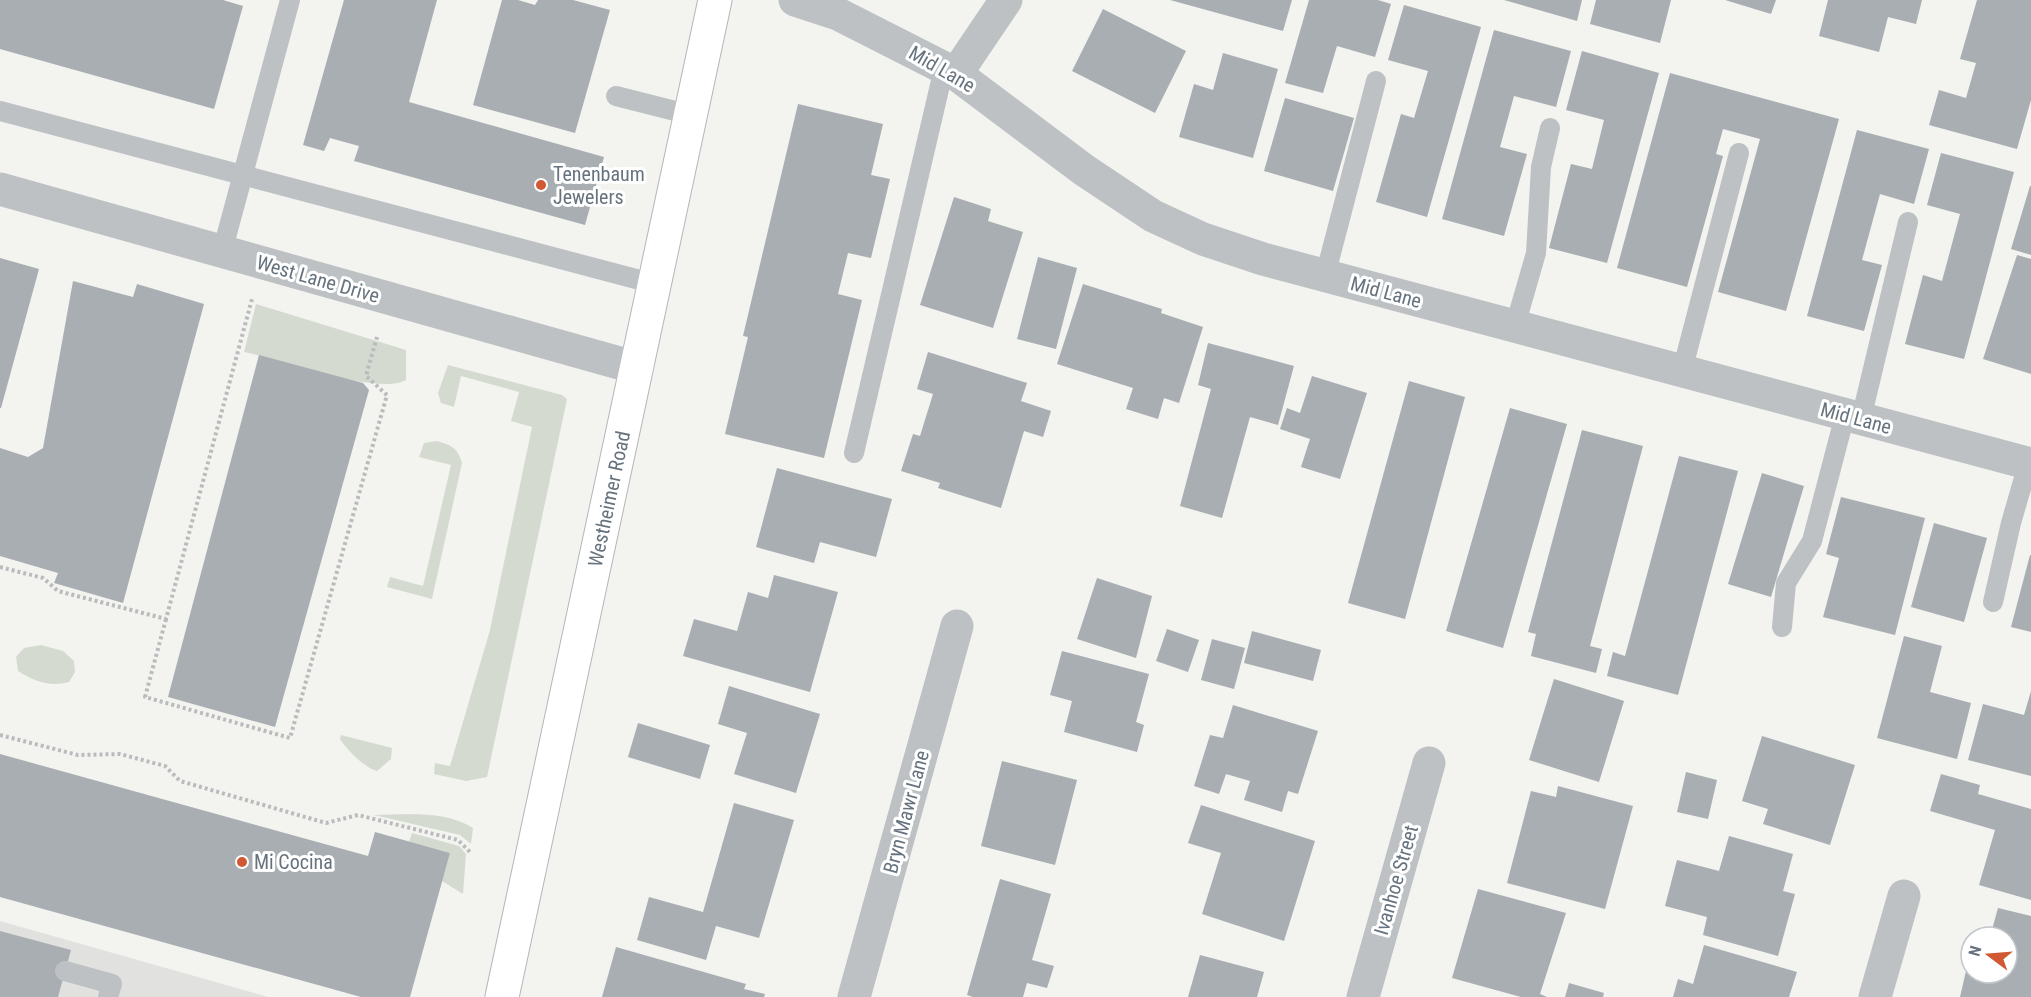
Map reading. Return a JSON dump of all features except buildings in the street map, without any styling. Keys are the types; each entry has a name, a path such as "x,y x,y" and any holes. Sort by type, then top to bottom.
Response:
{"main road":[{"name":"Westheimer Road","path":"502,997 715,0"}],"street":[{"name":"Mid Lane","path":"795,0 838,14 950,71 1084,170 1153,216 1203,239 1325,276 2030,464"},
{"path":"950,71 1006,0"},
{"name":"West Lane Drive","path":"0,189 637,368"},
{"name":"Bryn Mawr Lane","path":"854,997 957,626"},
{"name":"Ivanhoe Street","path":"1363,997 1429,763"},
{"path":"1875,997 1904,896"}],"lane":[{"path":"222,252 290,0"},
{"path":"854,453 950,71"},
{"path":"1325,276 1376,81"},
{"path":"616,96 691,115"},
{"path":"0,111 655,284"},
{"path":"1515,326 1536,253 1541,166 1550,128"},
{"path":"1682,371 1739,153"},
{"path":"1782,627 1782,604 1786,583 1812,541 1853,417 1908,222"},
{"path":"1993,602 2011,523 2030,464"},
{"path":"65,971 112,984 108,997"}],"path":[{"path":"252,299 145,697 290,738 387,395 366,376 377,338"},
{"path":"0,567 43,578 58,591 166,619"},
{"path":"0,735 78,755 120,754 165,766 180,781 326,823 358,815 458,840 471,853"}],"shaded area":[{"path":"256,304 406,350 406,380 392,384 352,380 244,352"},
{"path":"448,365 562,395 567,399 487,777 466,781 434,774 435,763 450,766 490,630 532,427 511,421 519,392 461,376 454,407 441,403 438,393"},
{"path":"437,441 453,448 462,463 432,599 387,587 390,577 423,586 451,465 419,457 424,443"},
{"path":"41,645 63,651 74,661 75,672 69,682 43,683 18,671 16,657 24,648"},
{"path":"341,735 392,748 391,759 377,771 372,769 347,748 340,739"},
{"path":"374,815 425,815 450,818 473,828 471,844 460,835"},
{"path":"412,833 459,846 466,854 463,894 442,881 450,853 409,842"},
{"path":"0,921 268,997 0,997"}],"place":[{"name":"Tenenbaum Jewelers","path":"541,185"},
{"name":"Mi Cocina","path":"242,862"}]}
